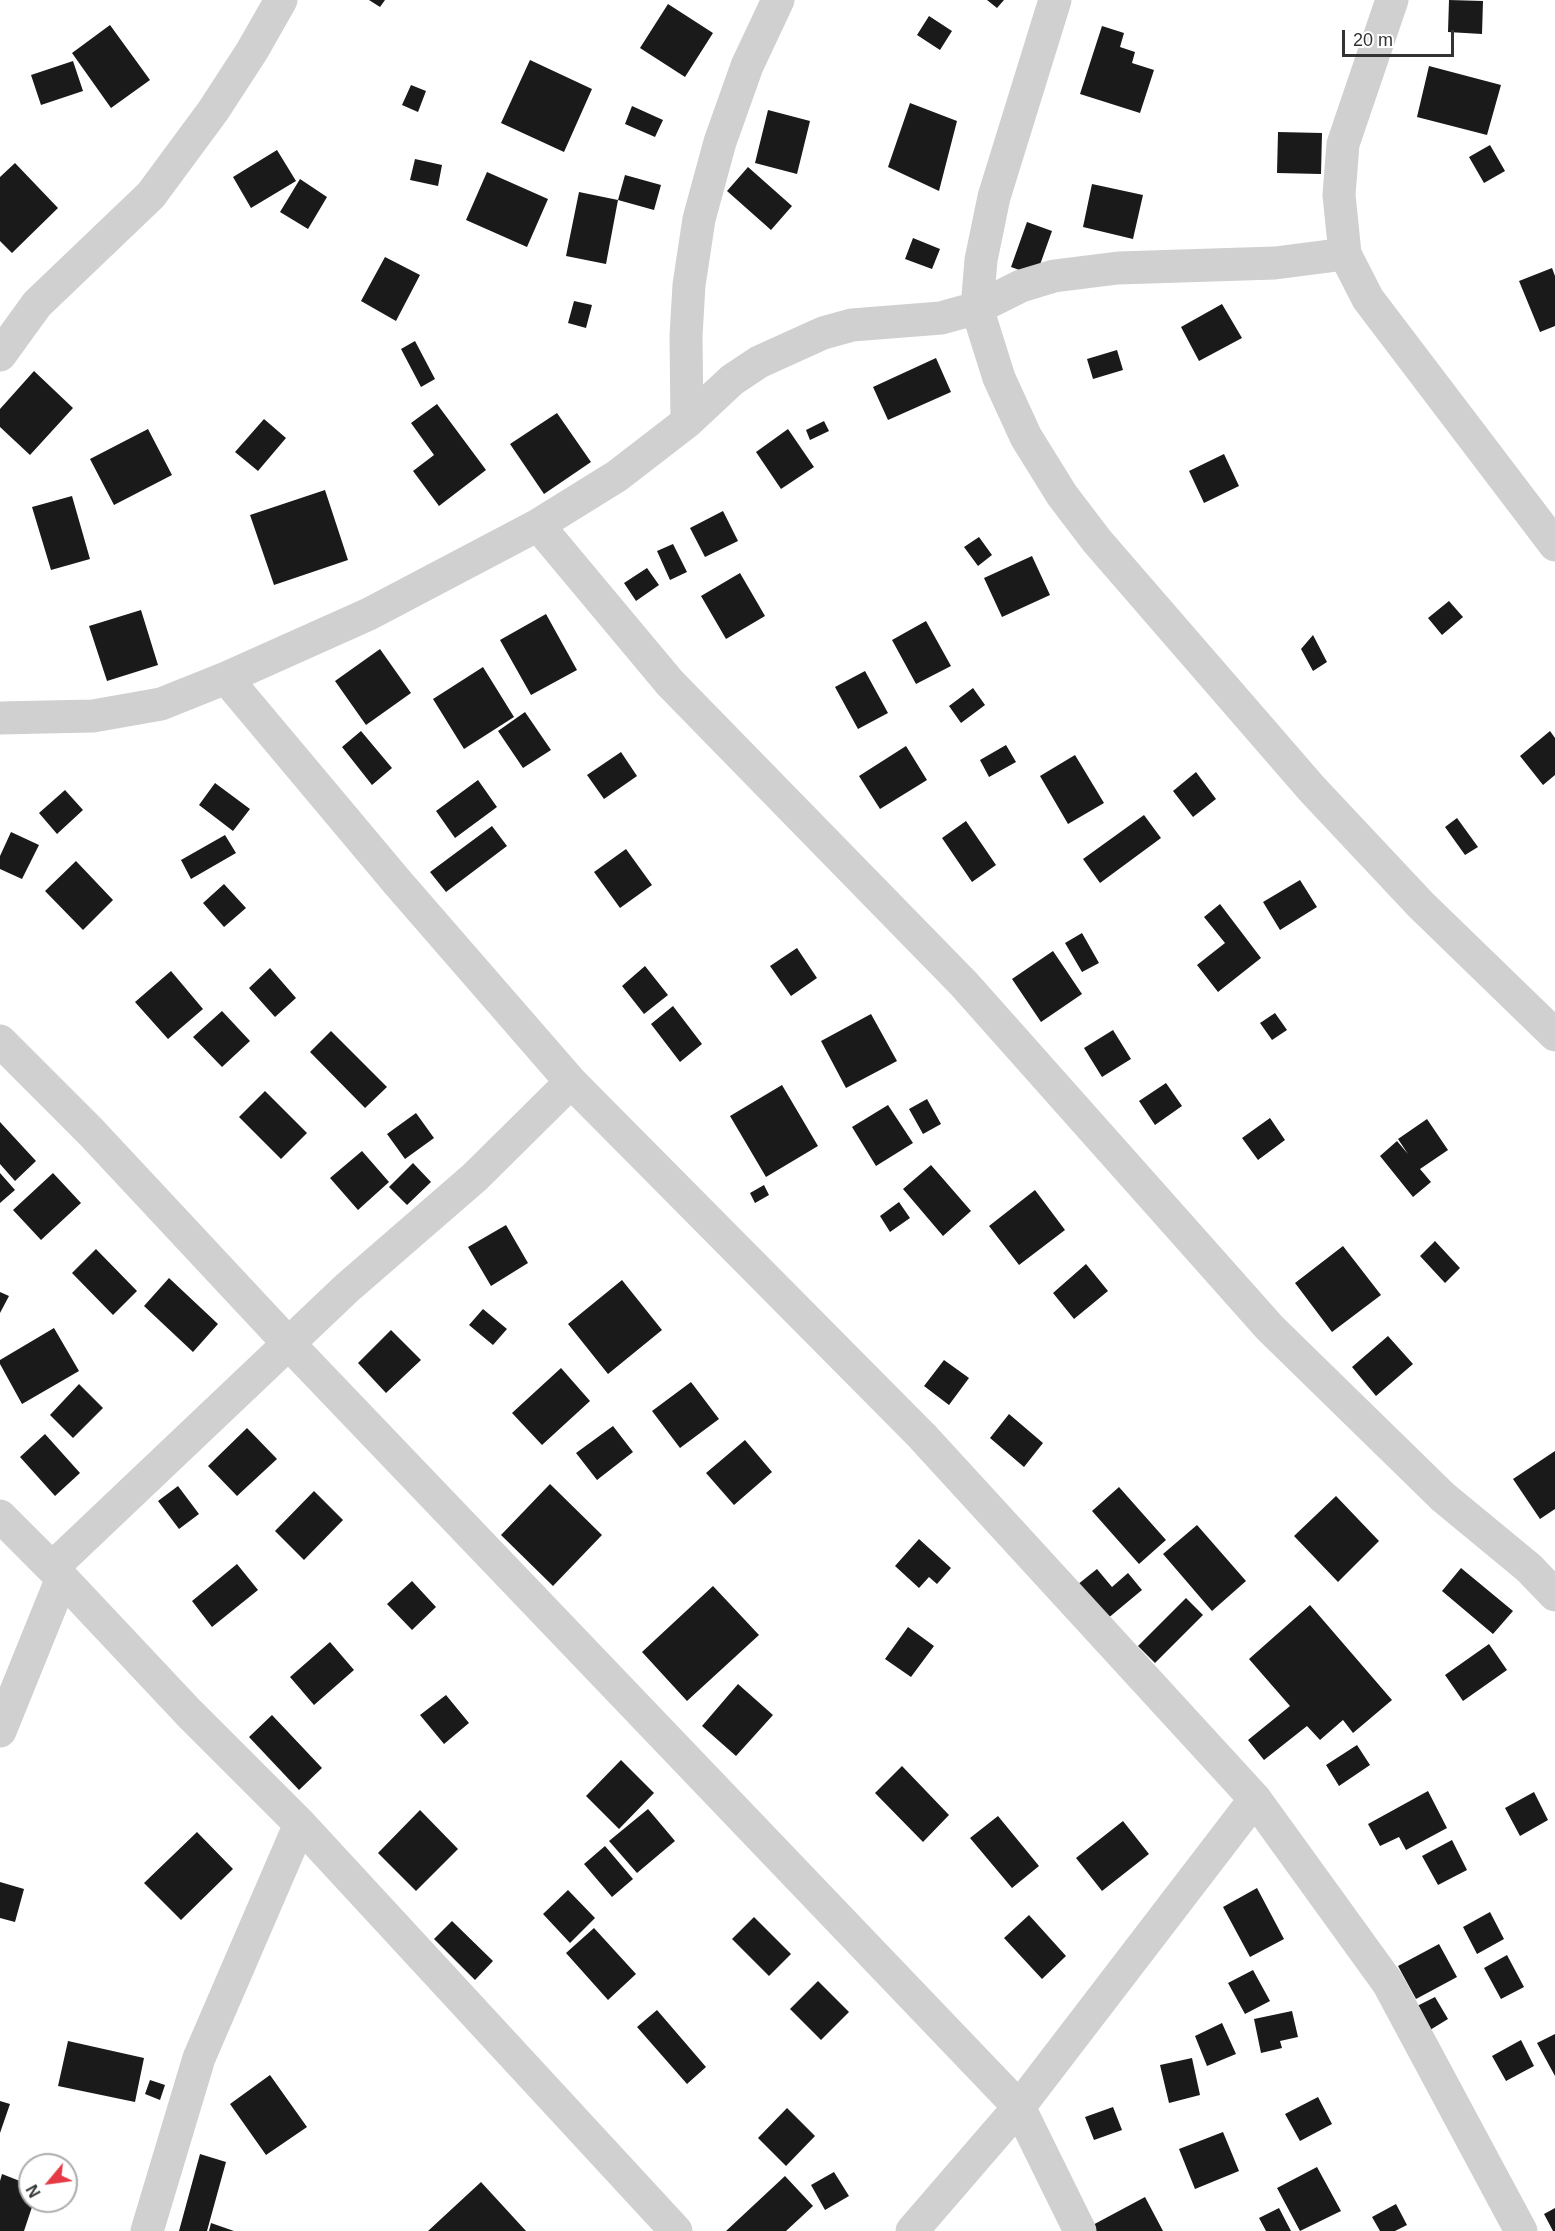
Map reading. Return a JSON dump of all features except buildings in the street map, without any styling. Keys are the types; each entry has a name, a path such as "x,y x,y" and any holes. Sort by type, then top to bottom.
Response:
{"street":[{"path":"0,354 37,304 151,195 213,111 252,51 281,0"},
{"path":"687,422 688,306 699,219 720,142 747,66 778,0"},
{"path":"1055,0 994,197 981,260 977,308 999,378 1026,437 1062,495 1097,541 1312,789 1421,905 1555,1035"},
{"path":"1392,0 1343,144 1340,195 1345,254 1368,299 1555,545"},
{"path":"0,718 93,716 161,704 226,678 369,614 538,525 617,476 687,422 732,380 759,362 823,333 852,324 941,318 977,308 1021,286 1054,276 1118,268 1275,262 1345,254"},
{"path":"538,525 670,683 964,984 1270,1328 1443,1497 1529,1568 1555,1595"},
{"path":"226,678 398,883 570,1082 922,1436 1255,1799 1388,1983 1521,2231"},
{"path":"0,1041 91,1132 289,1344 1019,2107 1080,2231"},
{"path":"0,1731 57,1573 347,1288 475,1177 570,1082"},
{"path":"0,1516 189,1713 300,1824 676,2231"},
{"path":"912,2231 1019,2107 1255,1799"},
{"path":"147,2231 199,2058 300,1824"}]}
